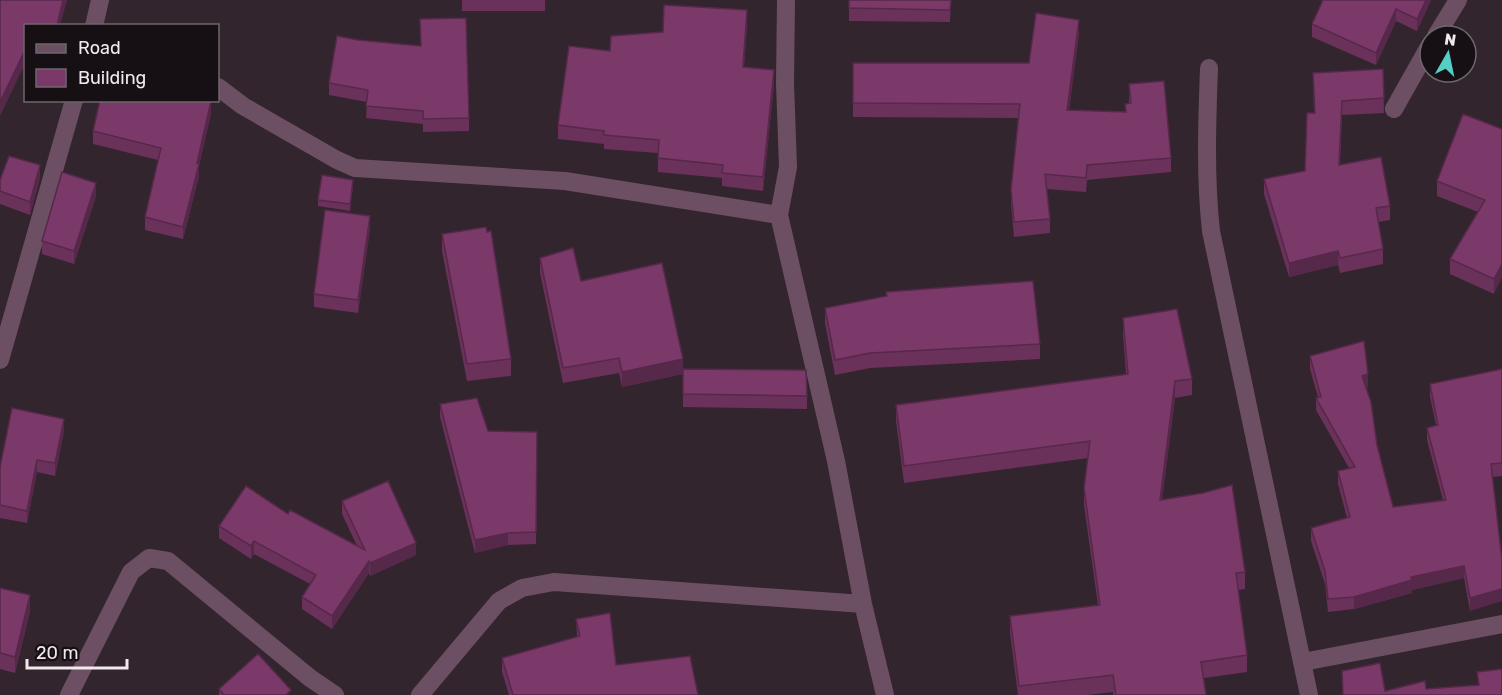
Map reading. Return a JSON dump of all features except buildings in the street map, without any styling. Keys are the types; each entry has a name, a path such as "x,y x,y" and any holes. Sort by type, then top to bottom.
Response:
{"street":[{"path":"94,24 99,0"},
{"path":"786,0 785,83 789,166 779,215 836,461 863,604 885,695"},
{"path":"1443,24 1458,0"},
{"path":"1394,109 1418,66"},
{"path":"1209,68 1207,198 1211,231 1304,662 1309,695"},
{"path":"219,88 243,106 355,168 565,180 779,215"},
{"path":"0,360 73,102"},
{"path":"69,695 131,572 149,558 168,561 310,678 335,695"},
{"path":"420,695 499,601 522,588 554,582 863,604"},
{"path":"1304,662 1502,624"}]}
